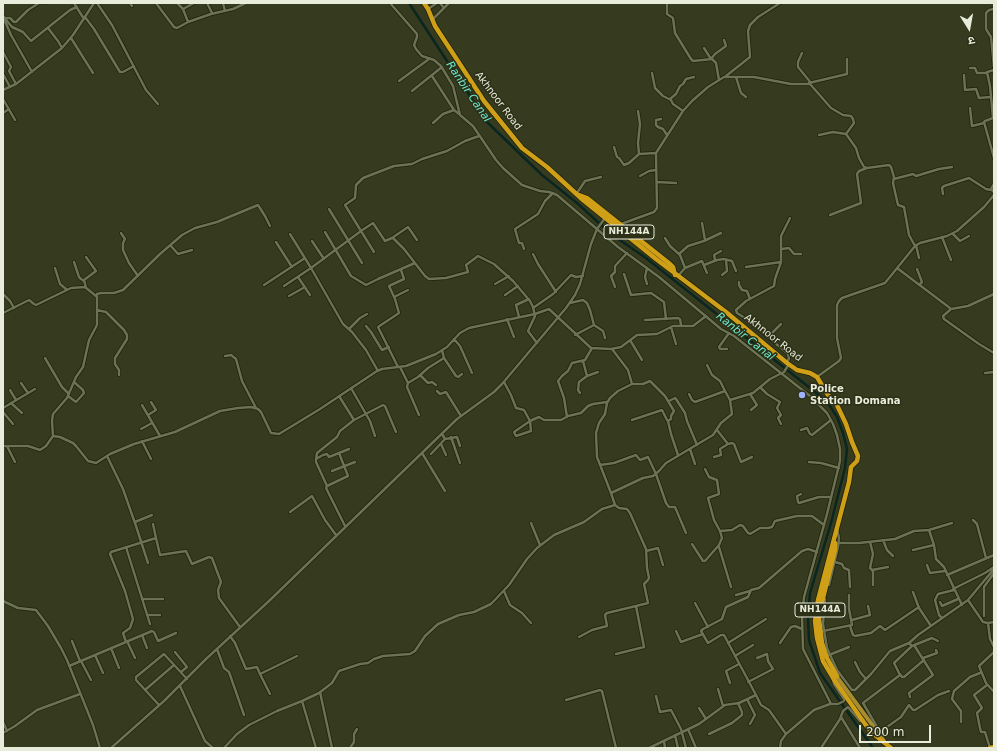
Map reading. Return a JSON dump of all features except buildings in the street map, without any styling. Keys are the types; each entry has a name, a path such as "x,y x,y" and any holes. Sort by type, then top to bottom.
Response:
{"highway":[{"name":"Akhnoor Road","path":"424,3 439,32 493,113 522,148 559,177 604,220 726,312 788,365 817,377"},
{"name":"Akhnoor Road","path":"577,194 587,198 670,264 676,275"},
{"name":"NH144A","path":"817,377 827,393 836,403 844,417 858,456 857,461 851,467 849,482 818,600 815,621 819,648 826,666 835,677 845,699 854,707 876,737 885,742 891,748"},
{"path":"990,748 994,747"}],"main road":[{"path":"835,677 885,742"}],"street":[{"path":"4,17 10,18 16,22 28,10 39,4 46,3"},
{"path":"74,3 94,29 120,72 134,66"},
{"path":"3,90 16,84 62,48 71,38 94,3"},
{"path":"98,3 146,90 158,104"},
{"path":"156,3 174,27 177,28 212,13 226,11 246,3"},
{"path":"177,3 183,10 188,22"},
{"path":"183,10 194,3"},
{"path":"207,3 212,13"},
{"path":"223,3 226,11"},
{"path":"390,3 417,34 414,45 416,49 422,56 434,60 442,67 453,86 460,115"},
{"path":"430,14 437,3"},
{"path":"430,14 442,5 449,3"},
{"path":"667,3 667,14 673,18 675,33 691,60 711,59 726,46 724,40"},
{"path":"724,78 750,57 748,31 750,25 758,16 780,3"},
{"path":"4,17 12,27 23,32 31,41 70,10 76,7"},
{"path":"994,9 989,10 986,13 986,29 991,36 994,67"},
{"path":"4,17 11,35 32,72"},
{"path":"48,28 62,48"},
{"path":"71,38 93,72"},
{"path":"704,48 711,59 716,63 719,80"},
{"path":"3,52 11,67 9,71 16,84"},
{"path":"802,53 798,62 798,67 810,83 831,108 852,117 854,123 848,136"},
{"path":"399,81 430,58"},
{"path":"620,225 656,210 656,153 683,111 697,96 719,80 724,78 754,77 793,84 810,83 847,74 847,60"},
{"path":"412,91 442,67"},
{"path":"970,68 975,68 977,73 994,70"},
{"path":"970,108 972,126 984,123 985,121 993,118 987,72"},
{"path":"652,73 655,88 683,111"},
{"path":"3,74 10,87"},
{"path":"964,75 965,90 976,89 979,98 990,97"},
{"path":"432,76 454,110 473,126 496,160 522,185 557,195 721,329 729,333 782,373 820,405 831,420 837,435 840,449 839,468 802,608 803,649 831,704"},
{"path":"670,99 676,94 686,78 694,77"},
{"path":"736,77 741,93 746,97"},
{"path":"3,99 15,120"},
{"path":"3,113 9,109"},
{"path":"433,123 443,114 454,110"},
{"path":"638,111 640,124 638,144 639,154"},
{"path":"661,119 656,120 656,125 663,128 667,135"},
{"path":"984,123 994,158"},
{"path":"819,135 833,132 848,136 861,162 864,167 867,168"},
{"path":"374,252 345,205 355,199 356,185 363,178 394,166 412,164 422,159 447,151 465,140 479,136"},
{"path":"614,147 617,158 619,158 624,165 629,163 639,154 656,153"},
{"path":"830,215 845,208 861,204 857,174 860,171 867,168 890,166 894,179 893,183 898,205 903,206 904,208 909,235 916,245 919,258"},
{"path":"894,179 913,174 916,176 939,168 952,166"},
{"path":"640,176 649,171 656,170"},
{"path":"577,194 585,182 600,177"},
{"path":"817,377 841,358 837,338 837,305 839,301 846,296 884,284 916,245 928,240 953,234 980,211 994,194 991,190 986,189 969,178 944,186 942,188 943,194"},
{"path":"657,182 676,183"},
{"path":"991,190 994,184"},
{"path":"524,249 522,243 519,243 515,229 538,214 545,201 553,193"},
{"path":"96,296 99,293 114,293 124,290 160,254 188,231 217,222 256,206 259,206 270,226"},
{"path":"329,209 362,263"},
{"path":"730,400 750,394 773,377 782,373 788,365 788,354 736,311 737,308 749,296 772,288 781,262 783,248 781,236 790,218"},
{"path":"111,748 159,706 230,636 461,416 494,392 504,382 558,318 578,290 591,244 597,229 604,220"},
{"path":"284,286 374,223 385,241 408,227 417,240"},
{"path":"702,223 705,240"},
{"path":"325,232 351,276 366,285 415,263"},
{"path":"679,254 688,246 721,232"},
{"path":"121,233 125,239 123,243 123,250 138,276"},
{"path":"290,234 343,324 349,329 369,354 378,371"},
{"path":"953,234 960,241 969,236"},
{"path":"942,237 951,260"},
{"path":"392,238 404,249 427,278 438,279 468,272 466,265 478,256 494,264 509,276 529,299 534,308 535,314 528,331 537,343"},
{"path":"665,238 670,246 679,254 684,262 685,268"},
{"path":"312,241 324,259"},
{"path":"276,242 292,266"},
{"path":"171,246 178,254 192,250"},
{"path":"783,248 789,249 794,254 801,254"},
{"path":"715,260 714,255 721,251"},
{"path":"615,287 612,276 615,272 615,266 627,253"},
{"path":"532,254 556,292"},
{"path":"84,281 96,271 86,257"},
{"path":"264,285 305,258"},
{"path":"704,265 715,260 732,261 736,271"},
{"path":"722,275 727,271 726,260"},
{"path":"676,275 685,268 702,261 706,273"},
{"path":"74,262 79,277 84,281 86,288"},
{"path":"746,267 781,262"},
{"path":"55,268 60,284 66,289"},
{"path":"647,284 644,277 648,268"},
{"path":"897,268 951,309"},
{"path":"917,269 922,282 919,285"},
{"path":"401,270 404,279 389,286 399,313 378,327 408,383 407,387 419,414"},
{"path":"624,274 631,295 651,293 664,302 666,319"},
{"path":"534,308 556,292 571,275 576,277 583,276"},
{"path":"495,284 509,276"},
{"path":"298,277 310,295"},
{"path":"739,282 742,290 747,290 749,296"},
{"path":"3,313 30,300 36,305 66,289 82,286 96,296 97,325 89,340 84,364 69,395 53,414 53,436 46,446 40,450 28,446 5,446"},
{"path":"505,295 518,286"},
{"path":"289,296 305,287"},
{"path":"394,297 408,290"},
{"path":"3,294 14,308"},
{"path":"994,294 968,306 951,309 943,316 944,320 994,353"},
{"path":"519,317 516,305 529,299"},
{"path":"569,304 580,300 585,301 590,310 594,325 603,331 605,338"},
{"path":"225,356 231,355 236,360 242,381 257,408 261,412 271,433 276,435 298,423 378,371 387,368 399,367 442,350 460,333 469,328 535,314 548,309 592,348 612,349 621,347 637,335 657,334 671,327 694,325 706,316"},
{"path":"97,310 106,312 127,335 127,339 115,358 115,364 119,370 119,375"},
{"path":"349,329 360,318 367,314"},
{"path":"645,320 679,318 681,325"},
{"path":"507,319 514,337"},
{"path":"768,337 781,324"},
{"path":"576,335 594,325"},
{"path":"366,326 382,350 389,347"},
{"path":"671,327 676,344"},
{"path":"727,349 720,349 719,347 729,333"},
{"path":"454,339 460,346 472,373"},
{"path":"630,340 642,360"},
{"path":"567,417 564,398 558,381 568,371 572,363 583,361 592,348"},
{"path":"612,349 628,370 632,384"},
{"path":"442,350 444,358 457,376 462,374"},
{"path":"45,358 62,387 76,402 84,393 83,390 74,382"},
{"path":"408,383 444,358"},
{"path":"583,361 587,376"},
{"path":"611,493 656,474 666,463 712,435 732,414 730,400 720,382 712,375 707,365"},
{"path":"580,393 578,390 579,382 587,376 598,372"},
{"path":"986,373 994,372"},
{"path":"420,375 428,383 432,382 436,385"},
{"path":"579,637 592,630 607,626 605,615 607,613 648,603 644,584 649,579 646,551 628,510 626,508 619,508 615,505 596,454 596,436 608,402 618,391 632,384 643,384 651,381 662,392 674,412 671,419 668,421"},
{"path":"504,382 516,408 524,410 530,421 531,431 516,437 514,432 530,421 539,417 544,420 561,420 581,413 588,406 593,404 608,402"},
{"path":"21,383 28,393"},
{"path":"760,387 767,394 780,402 777,409 781,416 778,418 781,424"},
{"path":"351,388 370,421 375,436"},
{"path":"3,408 35,389"},
{"path":"10,390 16,400"},
{"path":"437,391 440,394 446,392 461,416"},
{"path":"689,394 695,402 725,391"},
{"path":"750,394 757,405 751,410"},
{"path":"339,396 354,420"},
{"path":"668,401 674,398 676,399 684,412 697,444"},
{"path":"148,415 156,410 151,402"},
{"path":"11,403 22,414"},
{"path":"345,526 326,489 327,486 316,462 317,453 337,437 340,431 354,420 384,404 396,432"},
{"path":"142,405 160,436"},
{"path":"53,436 60,437 76,446 90,462 99,462 107,456 142,441 175,432 210,415 238,408 257,408"},
{"path":"632,420 663,410 668,421 678,455"},
{"path":"3,412 13,424"},
{"path":"801,430 807,428 812,435 831,420"},
{"path":"142,429 152,423"},
{"path":"717,430 728,444"},
{"path":"442,434 445,439"},
{"path":"451,437 460,464"},
{"path":"431,454 445,439 451,437 457,437 460,446"},
{"path":"142,441 151,459"},
{"path":"714,457 721,454 720,449 732,443 734,444 741,462 752,457"},
{"path":"441,444 446,455"},
{"path":"5,446 15,462"},
{"path":"316,459 327,454 329,457 349,449"},
{"path":"690,449 695,464"},
{"path":"327,486 348,476 340,453"},
{"path":"422,453 445,491"},
{"path":"600,465 614,463 636,455 640,460 648,457 656,474 666,503 669,506 675,507 686,533"},
{"path":"107,456 120,482 148,563"},
{"path":"332,471 355,462"},
{"path":"809,462 821,463 839,468"},
{"path":"692,544 704,562 719,546 722,538 714,520 708,498 719,494 717,480 709,477 705,469"},
{"path":"801,494 797,496 799,502 819,497 831,497"},
{"path":"290,512 313,496 325,520 336,535"},
{"path":"224,748 237,734 249,725 320,692 332,683 338,672 362,663 368,663 379,657 413,652 425,636 438,624 459,614 474,612 487,607 495,602 527,558 540,545 554,535 589,519 602,509 615,505"},
{"path":"135,522 152,515"},
{"path":"720,531 732,530 740,525 743,526 750,534 760,528 772,527 775,521 797,516 812,516 824,525"},
{"path":"973,520 977,524 986,558"},
{"path":"531,523 540,545"},
{"path":"838,543 855,544 897,538 918,530 929,530 952,523"},
{"path":"153,524 160,555 186,551 192,564 209,557 212,558 221,582 218,590 219,598 240,628"},
{"path":"837,528 838,543 835,562 825,600 823,631 829,655 837,670 852,690 855,690 866,679 890,651 909,643 912,639 968,600 994,568"},
{"path":"929,530 937,560 943,565 953,589 962,605"},
{"path":"135,658 123,632 130,628 133,621 133,616 125,591 110,555 112,552 156,538"},
{"path":"883,540 887,550 893,556"},
{"path":"870,542 873,554 870,568 872,570 873,585"},
{"path":"913,550 934,545"},
{"path":"719,546 731,587"},
{"path":"126,548 150,624"},
{"path":"646,551 658,548 663,565"},
{"path":"736,595 759,588 802,551 808,549 817,552"},
{"path":"947,575 994,554"},
{"path":"835,562 842,564 844,568 849,570 850,587"},
{"path":"927,565 930,573 946,571"},
{"path":"872,570 888,567"},
{"path":"942,618 939,615 935,604 938,594 953,589 994,568"},
{"path":"984,616 984,587 994,573"},
{"path":"504,591 510,605 522,613 531,623"},
{"path":"750,591 748,597 726,607 722,619 708,626 702,631 707,643 722,634 761,705 769,710 786,734"},
{"path":"913,592 919,607 931,626"},
{"path":"849,595 849,609 852,620 852,625 850,626 853,635 855,636 871,633 880,626 885,630 919,607"},
{"path":"142,599 163,599"},
{"path":"940,602 942,606 958,599"},
{"path":"968,600 983,622 994,622"},
{"path":"3,601 18,608 30,609 38,612 61,648 93,725 100,748"},
{"path":"695,603 708,626"},
{"path":"616,654 644,647 636,606"},
{"path":"852,620 870,614 868,606"},
{"path":"147,615 160,615"},
{"path":"728,643 766,619"},
{"path":"988,623 990,639 994,648"},
{"path":"780,643 791,626 795,626 802,630"},
{"path":"823,631 850,626"},
{"path":"69,666 153,631 158,641 176,633"},
{"path":"676,631 681,642 703,634"},
{"path":"142,635 147,648"},
{"path":"230,636 235,643 246,669 256,667 270,694"},
{"path":"936,650 937,653 923,659 904,677 900,674 894,663 913,645 932,638 938,641"},
{"path":"72,641 80,661 91,680"},
{"path":"909,643 913,645 933,675 909,693 910,697"},
{"path":"735,656 753,645"},
{"path":"829,655 849,647"},
{"path":"111,648 119,668"},
{"path":"217,649 224,668 229,672 244,715"},
{"path":"176,652 186,666 186,668 181,672"},
{"path":"994,652 979,665 980,673 987,685 994,692"},
{"path":"159,706 136,680 136,677 163,654 187,679"},
{"path":"748,682 773,669 768,662 767,654 757,658"},
{"path":"95,655 103,673"},
{"path":"260,674 297,656"},
{"path":"855,662 860,672 866,679"},
{"path":"730,682 726,671 739,664"},
{"path":"145,690 174,665"},
{"path":"961,722 960,710 952,699 954,690 970,677 980,673"},
{"path":"885,742 880,730 863,703 900,674"},
{"path":"987,685 974,695 982,708 977,713 981,732 985,732 990,748"},
{"path":"180,686 205,741 213,748"},
{"path":"718,688 723,706"},
{"path":"566,700 601,690 616,748"},
{"path":"880,730 901,717 909,705 913,710 915,710 938,695 949,691"},
{"path":"320,692 332,748"},
{"path":"3,732 37,710 80,694"},
{"path":"650,748 706,719 723,706 738,703 756,695"},
{"path":"656,696 660,712 671,710 681,732 686,748"},
{"path":"747,699 755,716 750,724"},
{"path":"780,748 781,741 786,734 814,710 831,704 839,704 845,699"},
{"path":"302,701 316,748"},
{"path":"709,734 732,723 742,715 738,703"},
{"path":"821,748 841,717 843,710 848,707 869,729"},
{"path":"699,708 706,719"},
{"path":"841,717 860,748"},
{"path":"3,722 7,730"},
{"path":"350,748 354,742 354,734 357,729"},
{"path":"688,729 696,748"},
{"path":"675,735 678,748"},
{"path":"664,742 666,748"}],"waterway":[{"name":"Ranbir Canal","path":"409,3 487,122 542,175 577,203 611,234 646,258 820,396 830,406 837,417 847,449 845,468 831,523 810,593 808,617 809,640 820,673 873,748"}],"place":[{"name":"Police Station Domana","path":"802,395"}]}
